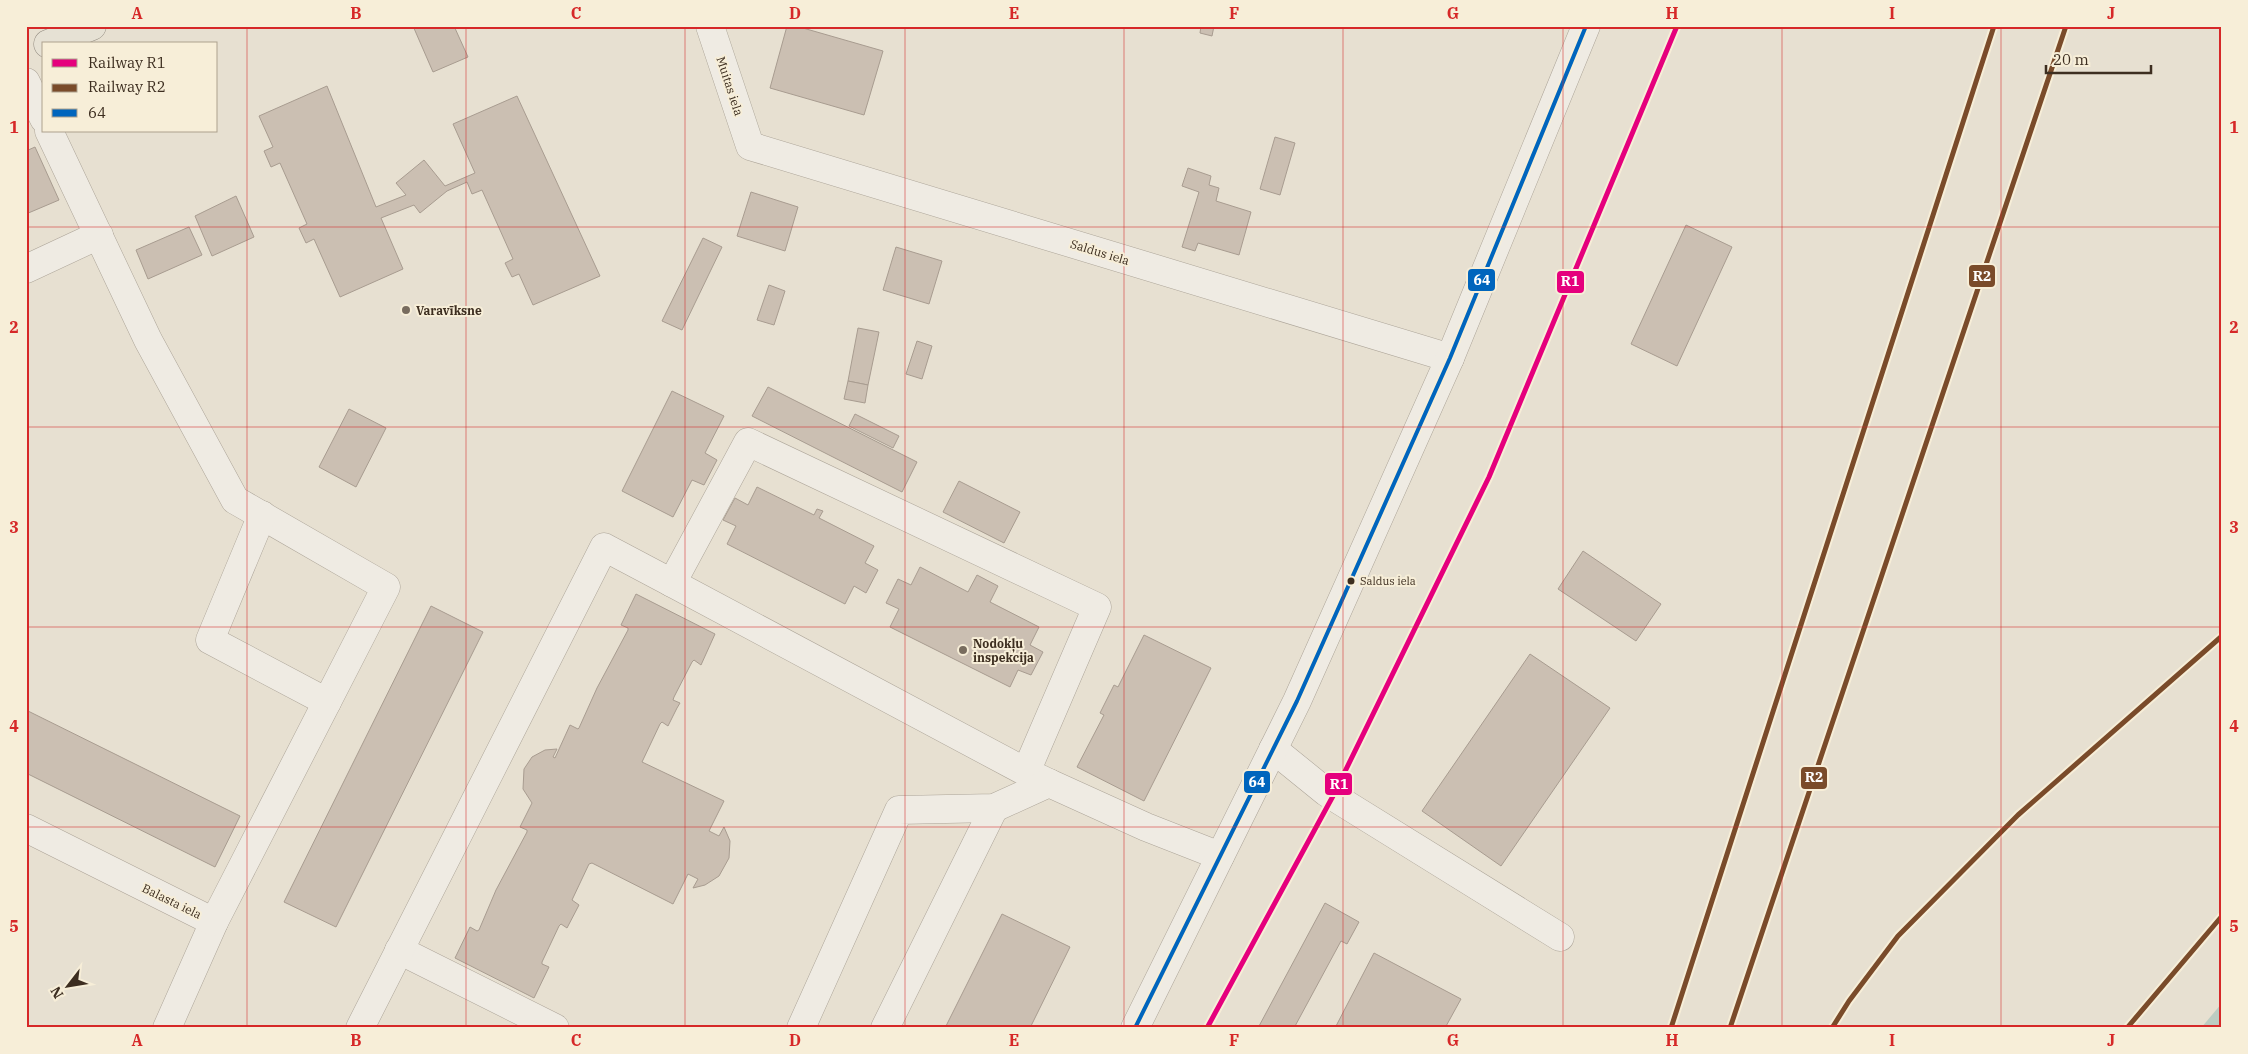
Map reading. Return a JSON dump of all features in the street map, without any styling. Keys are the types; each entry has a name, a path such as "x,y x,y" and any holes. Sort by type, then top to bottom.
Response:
{"main road":[{"path":"53,42 92,26"},
{"path":"26,52 42,46"}],"street":[{"name":"Muitas iela","path":"710,26 750,146"},
{"path":"1134,1028 1297,701 1450,358 1586,26"},
{"path":"26,82 42,115"},
{"path":"49,132 148,340 235,500 386,587 214,922"},
{"name":"Saldus iela","path":"750,146 1450,358"},
{"path":"26,269 98,235"},
{"path":"672,583 748,442 1098,607 1037,778 994,808 886,1028"},
{"path":"262,515 210,640 327,702"},
{"path":"360,1028 604,547 1037,778 1146,827 1220,856"},
{"path":"1272,749 1326,792 1560,937"},
{"path":"801,1028 899,810 994,808"},
{"name":"Balasta iela","path":"26,828 214,922 167,1028"},
{"path":"399,950 555,1028"}],"shaded area":[{"path":"2222,1003 2222,1028 2201,1028"}],"building":[{"path":"413,26 454,26 468,57 433,72"},
{"path":"787,26 796,26 883,51 864,115 770,88"},
{"path":"1201,26 1214,26 1212,36 1200,33"},
{"path":"327,86 376,207 406,195 396,183 424,160 445,186 475,173 453,124 517,96 600,276 533,305 519,274 512,277 505,263 513,259 482,190 472,194 467,182 447,191 420,213 414,205 381,218 403,269 340,297 314,239 306,243 299,228 307,224 280,163 271,167 264,151 273,147 259,116"},
{"path":"1275,137 1295,143 1280,195 1260,189"},
{"path":"35,147 59,200 26,214 26,151"},
{"path":"1188,168 1211,176 1209,185 1219,188 1216,201 1251,212 1239,255 1198,243 1195,251 1182,247 1199,192 1182,186"},
{"path":"751,192 798,207 785,251 737,236"},
{"path":"236,196 254,237 212,256 195,216"},
{"path":"1686,225 1732,247 1677,366 1631,344"},
{"path":"189,227 202,255 148,279 136,250"},
{"path":"703,238 722,247 682,330 662,321"},
{"path":"896,247 942,261 929,304 883,290"},
{"path":"769,285 785,291 774,325 757,320"},
{"path":"858,328 879,332 868,385 848,381"},
{"path":"917,341 932,346 922,379 906,374"},
{"path":"848,381 868,385 865,403 844,399"},
{"path":"768,387 917,462 902,492 752,416"},
{"path":"672,391 724,416 705,453 717,460 704,485 692,480 673,517 622,491"},
{"path":"349,409 386,428 356,487 319,467"},
{"path":"855,414 899,436 893,448 849,426"},
{"path":"959,481 1020,512 1004,543 943,512"},
{"path":"757,487 814,515 817,509 823,511 819,518 874,546 865,563 878,570 866,593 854,586 845,604 727,544 736,526 723,520 735,498 748,505"},
{"path":"1583,551 1661,604 1636,641 1558,589"},
{"path":"920,567 968,592 977,575 998,586 990,602 1039,627 1030,645 1043,652 1031,675 1018,670 1010,687 890,627 899,609 886,603 898,579 911,585"},
{"path":"636,594 715,634 701,665 694,660 692,662 673,700 680,703 668,726 662,722 660,724 642,762 724,801 709,831 719,836 724,827 730,841 729,858 719,876 705,885 693,888 698,879 688,874 673,904 592,863 589,864 572,900 579,905 567,928 561,924 559,926 542,962 542,964 549,967 534,998 455,958 470,927 477,931 479,930 496,890 527,832 527,830 520,827 532,803 523,789 524,769 532,757 545,750 557,749 553,757 555,758 570,725 579,728 597,688 628,630 628,628 621,625"},
{"path":"431,606 483,632 336,927 284,902"},
{"path":"1144,635 1211,668 1144,801 1077,767 1104,715 1100,713 1114,685 1118,687"},
{"path":"1530,654 1610,708 1501,866 1422,811"},
{"path":"26,710 240,816 215,867 26,773"},
{"path":"1325,903 1359,922 1347,944 1341,941 1294,1028 1258,1028"},
{"path":"1002,914 1070,947 1030,1028 945,1028"},
{"path":"1374,953 1461,999 1445,1028 1335,1028"}],"rail line":[{"name":"R1","path":"1207,1028 1333,796 1489,477 1677,26"},
{"name":"R2","path":"1671,1028 1994,26"},
{"name":"R2","path":"1730,1028 2066,26"},
{"name":"R2","path":"1832,1028 1849,1001 1898,936 2018,815 2222,636"},
{"name":"R2","path":"2127,1028 2222,916"}],"transit line":[{"name":"64","path":"1135,1028 1297,701 1450,358 1586,26"}],"place":[{"name":"Varavīksne","path":"406,310"},
{"name":"Saldus iela","path":"1351,581"},
{"name":"Nodokļu inspekcija","path":"963,650"}]}
